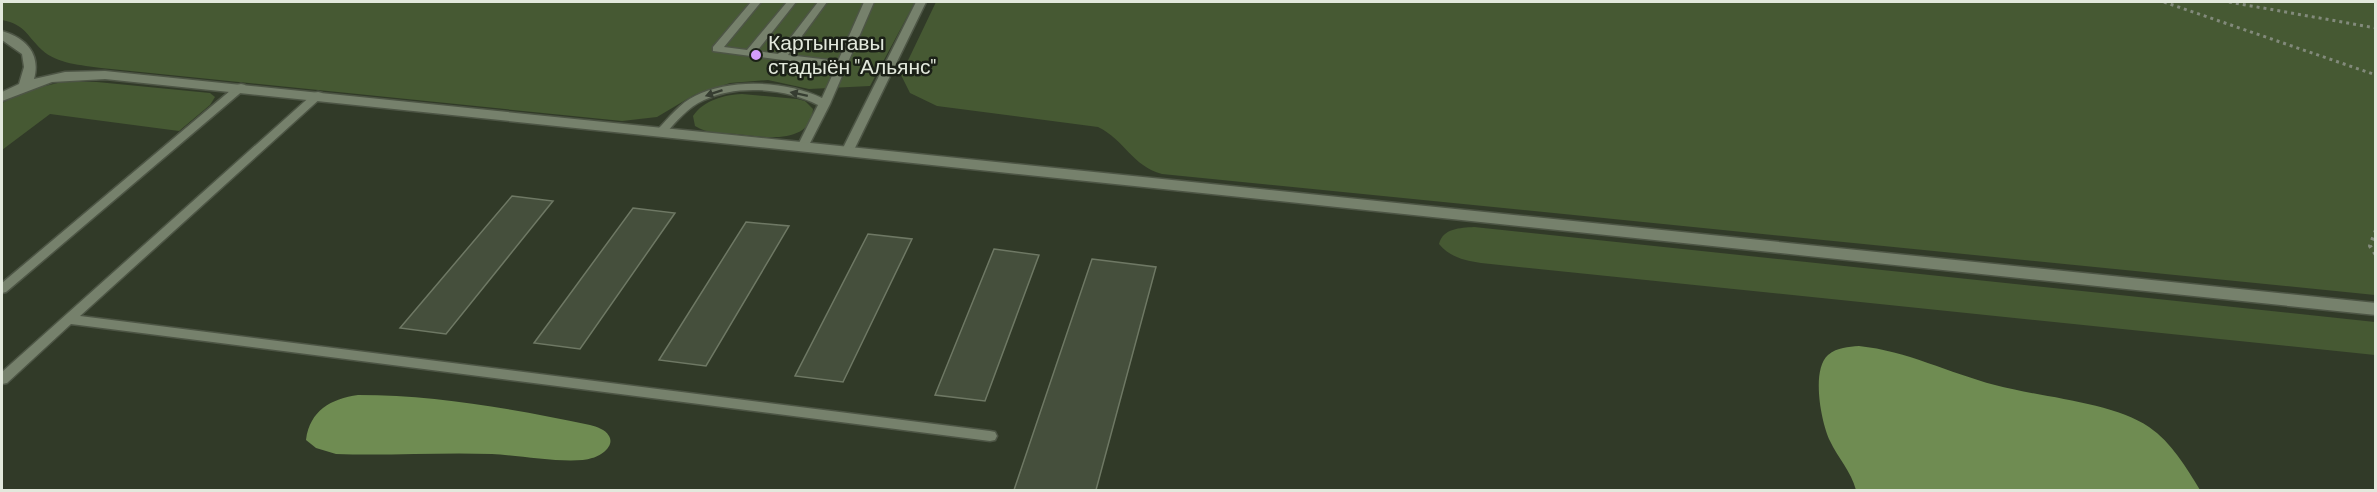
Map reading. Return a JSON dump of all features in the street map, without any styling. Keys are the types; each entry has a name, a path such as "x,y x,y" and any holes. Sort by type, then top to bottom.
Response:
{"street":[{"path":"2,35 28,51 32,60 25,86"},
{"path":"2,97 25,86 54,77 88,74 241,87 847,152 2376,309"}],"lane":[{"path":"756,2 717,49 842,65"},
{"path":"750,54 792,2"},
{"path":"780,58 823,2"},
{"path":"803,147 825,104 869,2"},
{"path":"847,152 921,2"},
{"path":"2,289 241,87"},
{"path":"661,132 699,98 726,89 751,88 788,92 815,98 825,104"},
{"path":"2,379 318,95"},
{"path":"67,320 990,436"}],"path":[{"path":"2164,2 2376,75"},
{"path":"2229,2 2376,28"},
{"path":"2376,230 2370,246 2376,255"}],"shaded area":[{"path":"2,2 915,2 870,86 809,89 768,80 730,83 694,95 657,117 622,121 78,65 48,55 25,31 2,20"},
{"path":"936,2 2375,2 2375,295 1162,174 1143,165 1107,132 1098,127 937,106 910,93 901,75"},
{"path":"62,82 97,82 210,93 215,97 210,105 179,131 50,114 2,150 2,103 28,90"},
{"path":"742,94 805,101 813,109 810,121 804,129 783,137 715,133 695,126 693,116 703,106 721,97"},
{"path":"1474,227 2375,322 2375,355 1481,263 1453,255 1439,244 1448,232"},
{"path":"1859,346 1911,357 1995,385 2096,406 2134,419 2165,440 2200,490 1856,490 1827,432 1821,409 1819,384 1823,362 1828,355 1839,349"},
{"path":"358,395 446,400 590,425 603,430 610,443 603,453 596,457 571,460 453,453 336,454 316,448 306,440 312,421 323,408 339,400"}],"building":[{"path":"512,196 553,201 446,334 400,328"},
{"path":"633,208 675,213 580,349 534,343"},
{"path":"746,222 789,226 706,366 659,360"},
{"path":"868,234 912,239 843,382 795,376"},
{"path":"994,249 1039,255 985,401 935,395"},
{"path":"1092,259 1156,267 1096,490 1014,490"}],"place":[{"name":"Картынгавы стадыён \"Альянс\"","path":"756,55"}]}
